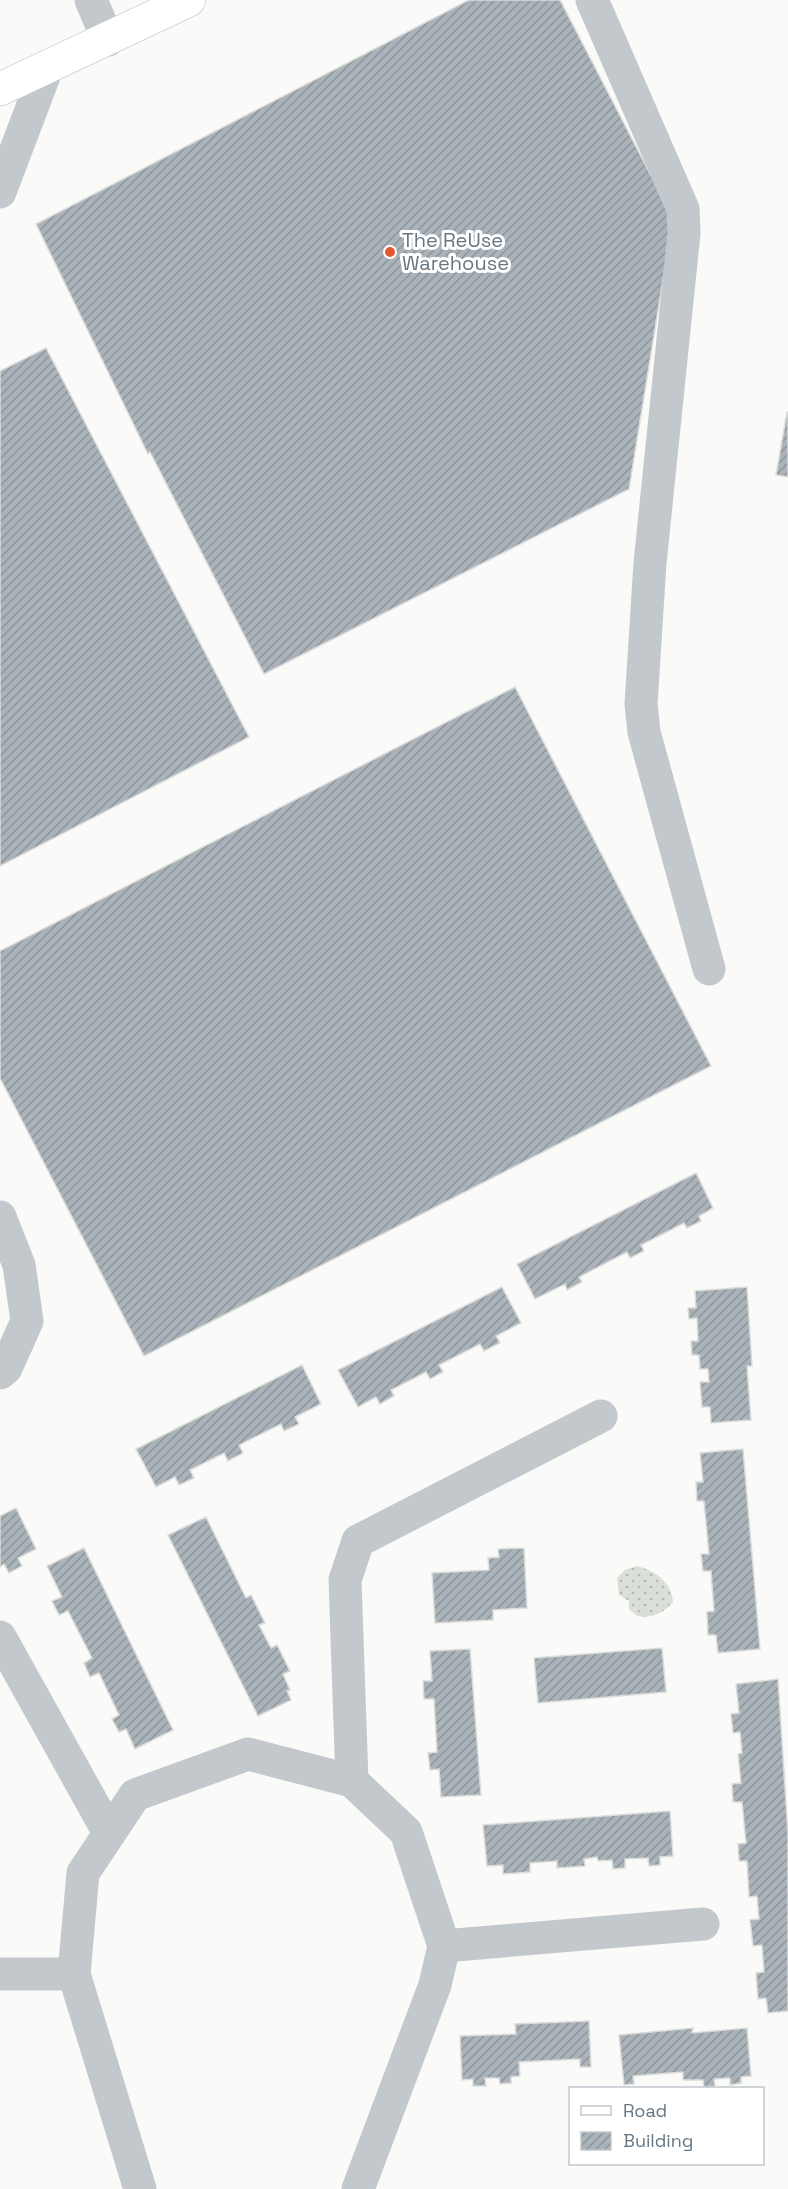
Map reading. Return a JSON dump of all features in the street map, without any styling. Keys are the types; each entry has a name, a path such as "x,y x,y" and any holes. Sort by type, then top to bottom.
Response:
{"main road":[{"path":"0,89 189,0"}],"street":[{"path":"92,0 108,40"},
{"path":"592,0 683,209 684,233 650,563 641,704 644,732 709,969"},
{"path":"0,192 47,68"},
{"path":"0,1217 19,1265 27,1321 6,1368 0,1373"},
{"path":"352,1781 345,1580 358,1541 601,1416"},
{"path":"0,1637 109,1833"},
{"path":"140,2189 74,1974 83,1873 135,1795 248,1754 352,1781 406,1832 444,1946 435,1985 358,2189"},
{"path":"444,1946 703,1924"},
{"path":"0,1974 74,1974"}],"shaded area":[{"path":"637,1566 661,1578 672,1595 673,1602 657,1614 647,1617 637,1616 629,1609 629,1601 619,1595 617,1578 625,1570"}],"building":[{"path":"469,0 560,0 673,218 629,489 264,674 150,452 148,454 36,224"},
{"path":"46,348 249,737 0,866 0,371"},
{"path":"788,412 788,477 776,475"},
{"path":"515,687 711,1066 144,1356 0,1078 0,951"},
{"path":"696,1173 713,1208 699,1216 701,1221 687,1228 684,1223 641,1245 644,1251 630,1258 627,1252 579,1277 582,1282 567,1290 565,1284 535,1299 517,1264"},
{"path":"502,1287 521,1323 496,1336 500,1343 484,1351 480,1344 439,1365 443,1372 430,1379 426,1372 391,1390 394,1396 380,1404 376,1397 358,1407 338,1370"},
{"path":"747,1287 752,1366 747,1366 751,1420 711,1423 710,1407 702,1407 700,1382 709,1382 708,1369 700,1369 699,1355 692,1355 691,1341 698,1341 697,1318 689,1319 688,1308 696,1308 695,1291"},
{"path":"302,1365 321,1404 295,1417 299,1424 284,1431 281,1424 239,1445 243,1453 228,1461 224,1453 190,1470 194,1478 179,1485 175,1477 156,1487 136,1449"},
{"path":"743,1449 760,1649 718,1653 716,1635 708,1635 707,1612 714,1611 711,1571 703,1571 701,1554 709,1554 704,1501 697,1501 696,1482 703,1482 700,1453"},
{"path":"16,1508 36,1549 18,1558 22,1566 9,1573 4,1564 0,1567 0,1516"},
{"path":"206,1517 246,1598 251,1595 265,1623 259,1625 271,1648 277,1645 290,1671 283,1674 290,1690 287,1691 291,1700 258,1716 168,1535"},
{"path":"84,1548 173,1730 135,1749 126,1729 119,1732 112,1719 119,1715 99,1673 90,1677 84,1663 92,1658 68,1611 59,1615 52,1601 62,1597 47,1566"},
{"path":"524,1548 527,1608 493,1610 493,1620 435,1623 432,1573 489,1570 488,1558 499,1557 498,1549"},
{"path":"662,1648 666,1692 538,1703 534,1658"},
{"path":"470,1649 481,1795 441,1797 439,1769 430,1770 428,1753 437,1752 434,1699 424,1699 423,1681 432,1681 430,1651"},
{"path":"778,1679 788,1834 788,2011 768,2013 766,1998 758,1999 756,1973 764,1972 762,1945 753,1946 750,1920 759,1919 757,1896 749,1897 747,1861 739,1861 738,1844 746,1843 742,1802 733,1802 732,1784 741,1783 738,1754 742,1753 740,1732 733,1733 731,1714 739,1713 736,1684"},
{"path":"670,1811 673,1856 660,1857 660,1865 649,1866 648,1858 625,1859 625,1868 613,1869 612,1860 598,1861 597,1857 584,1859 585,1866 557,1868 557,1861 530,1863 530,1872 503,1874 503,1865 487,1866 483,1825"},
{"path":"589,2021 591,2067 580,2067 580,2059 519,2062 520,2076 511,2077 511,2083 500,2084 499,2078 485,2078 486,2086 473,2086 473,2079 462,2080 460,2036 516,2034 515,2024"},
{"path":"693,2028 692,2033 747,2028 751,2076 741,2077 741,2083 730,2085 730,2078 714,2079 715,2086 704,2087 703,2080 683,2080 683,2072 633,2076 634,2084 624,2085 619,2035"}],"place":[{"name":"The ReUse Warehouse","path":"390,252"}]}
